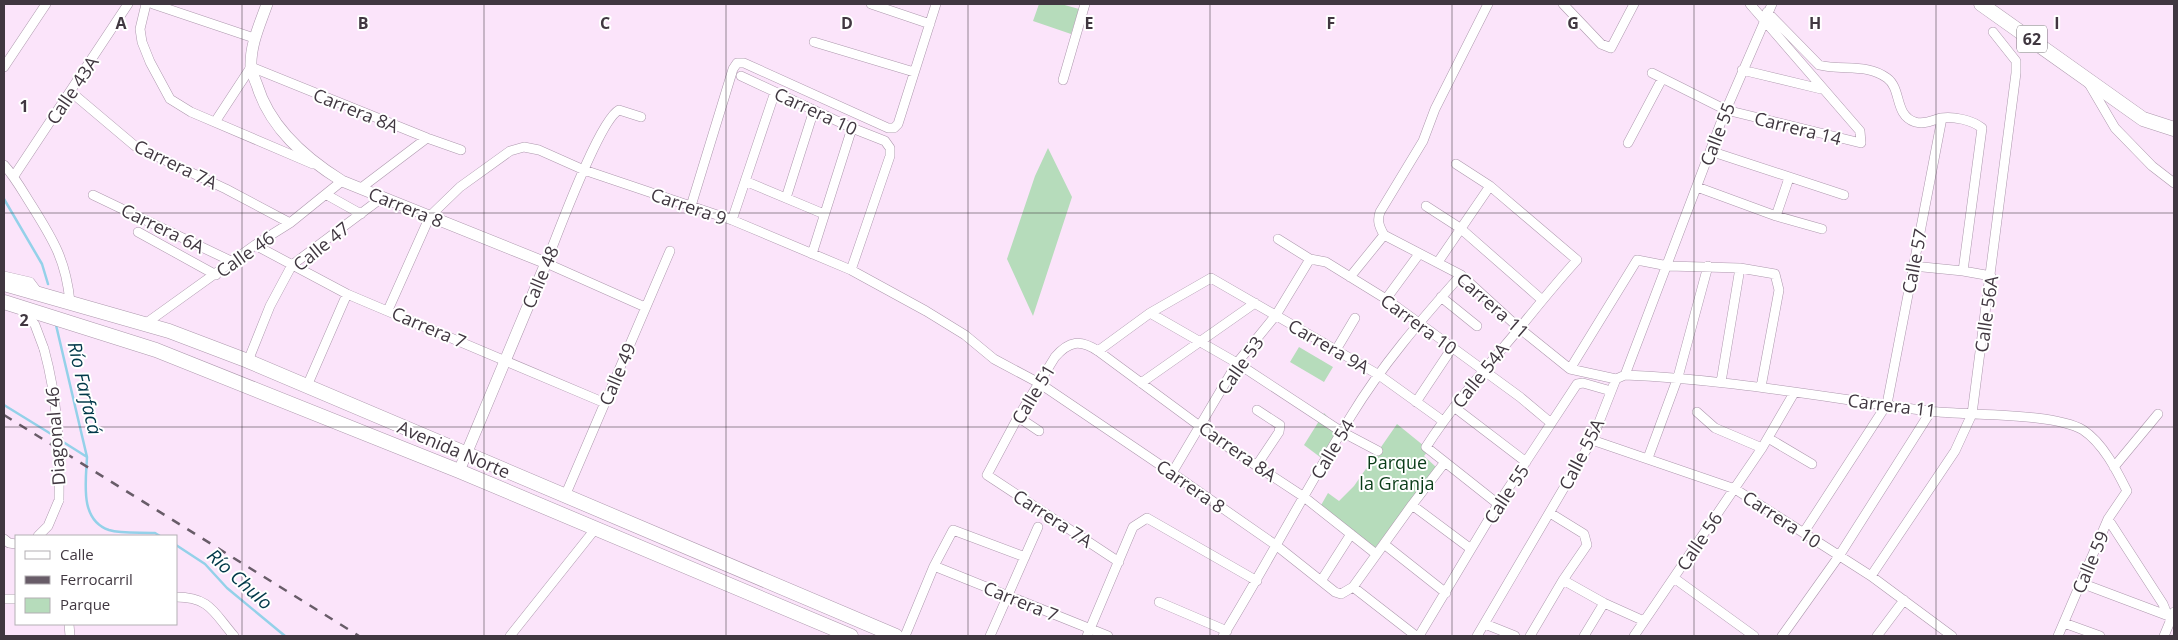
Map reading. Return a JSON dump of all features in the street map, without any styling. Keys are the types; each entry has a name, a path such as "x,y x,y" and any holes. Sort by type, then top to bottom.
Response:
{"main road":[{"name":"62","path":"1981,4 2083,74 2143,119 2174,129"},
{"name":"Avenida Norte","path":"4,284 145,324 248,362 896,636"},
{"name":"Avenida Norte","path":"4,302 156,350 459,471 851,636"}],"street":[{"path":"4,67 46,4"},
{"name":"Calle 43A","path":"14,176 128,4"},
{"name":"Carrera 8","path":"146,4 140,29 142,42 150,62 170,99 191,112 317,165 342,181 546,263 645,307"},
{"path":"153,4 254,38"},
{"path":"267,4 254,38 251,67 266,111 288,138 317,165"},
{"path":"870,4 930,24"},
{"path":"691,206 733,69 737,63 744,63 888,128 894,128 898,124 936,4"},
{"path":"1063,80 1085,4"},
{"path":"1350,277 1384,235 1378,220 1382,206 1423,141 1435,109 1488,4"},
{"path":"1563,4 1601,44 1611,48 1634,4"},
{"path":"1750,4 1766,16 1819,65 1865,68 1886,78 1895,88 1900,106 1908,118 1918,123 1942,118 1974,123 1982,128 1963,271"},
{"name":"Calle 55","path":"1668,266 1726,110 1772,4"},
{"path":"1766,16 1822,89"},
{"name":"Calle 56A","path":"1871,576 1955,451 1972,414 2016,73 2016,60 1993,32"},
{"path":"814,42 914,72"},
{"path":"215,122 251,67"},
{"name":"Carrera 8A","path":"251,67 461,150"},
{"path":"1742,70 1822,89"},
{"name":"Carrera 14","path":"1652,73 1726,110 1861,143 1860,131 1822,89"},
{"path":"2083,74 2115,128 2152,166 2174,183"},
{"name":"Carrera 10","path":"741,76 852,128 885,141 890,148 890,156 851,270"},
{"path":"1628,143 1662,79"},
{"name":"Carrera 7A","path":"71,92 135,146 218,185 290,224"},
{"path":"732,220 775,92"},
{"name":"Calle 48","path":"459,471 584,170 613,113 619,110 641,116"},
{"path":"786,198 814,110"},
{"name":"Calle 57","path":"1887,404 1942,118"},
{"path":"812,254 852,128"},
{"path":"277,149 288,138"},
{"path":"361,188 427,138"},
{"name":"Carrera 9","path":"430,216 452,193 498,158 515,148 524,148 539,150 584,170 732,220 851,270"},
{"path":"1710,152 1844,195"},
{"path":"1438,262 1490,186 1456,164"},
{"path":"4,165 14,176 57,247 68,281 70,302"},
{"path":"1776,216 1789,178"},
{"name":"Calle 46","path":"145,324 216,275 255,245 290,224 342,181"},
{"path":"745,181 824,214"},
{"name":"Calle 54A","path":"1445,462 1426,447 1443,420 1541,299 1577,260 1490,186"},
{"path":"1698,187 1776,216 1822,229"},
{"name":"Carrera 6A","path":"93,195 233,262"},
{"path":"326,195 361,214"},
{"name":"Calle 47","path":"248,362 270,306 292,265 383,197"},
{"path":"1426,206 1460,228 1541,299"},
{"path":"388,310 430,216"},
{"path":"138,232 216,275"},
{"name":"Carrera 11","path":"1384,235 1461,275 1519,328 1570,369 1616,379"},
{"name":"Carrera 10","path":"1278,239 1310,259 1322,260 1386,298 1418,324 1484,370 1551,423"},
{"name":"Carrera 7","path":"255,245 347,294 505,359 605,403"},
{"name":"Calle 49","path":"565,496 670,251"},
{"path":"1386,298 1419,254"},
{"name":"Calle 53","path":"1172,473 1237,363 1276,315 1310,259"},
{"path":"1570,369 1637,260 1668,266 1740,268 1775,274 1778,281 1779,290 1762,387"},
{"path":"1616,379 1625,375 1668,266"},
{"path":"1648,458 1678,377 1708,266"},
{"path":"1913,266 1991,276"},
{"path":"1721,382 1740,268"},
{"name":"Carrera 8","path":"851,270 926,311 965,335 994,359 1039,383 1277,546 1335,592 1341,594 1353,587"},
{"name":"Calle 54","path":"1225,634 1342,432 1378,375 1418,324 1461,275"},
{"path":"4,276 30,282 39,294"},
{"name":"Carrera 9A","path":"1150,313 1211,278 1378,375 1443,420"},
{"path":"307,386 347,294"},
{"path":"1441,297 1477,326"},
{"path":"1141,383 1199,340 1255,303"},
{"name":"Diagonal 46","path":"20,306 35,325 44,349 51,376 58,422 59,500 48,526 39,535"},
{"path":"1098,351 1150,313 1237,363 1342,432 1378,451"},
{"path":"1336,350 1355,318"},
{"name":"Calle 51","path":"987,475 1018,417 1062,349 1075,343 1081,343 1087,344 1098,351"},
{"path":"1416,402 1452,348"},
{"name":"Carrera 8A","path":"1098,351 1200,426 1304,497 1376,554"},
{"name":"Carrera 11","path":"1625,375 1678,377 1931,411 2049,420 2082,430 2114,467 2127,491"},
{"name":"Calle 55A","path":"1477,636 1592,440 1616,379"},
{"name":"Calle 55","path":"1417,636 1446,593 1498,504 1577,384 1583,383 1611,391"},
{"name":"Calle 56","path":"1634,636 1762,448 1794,393"},
{"path":"1804,532 1887,404"},
{"path":"1454,407 1526,462"},
{"path":"1257,410 1280,425 1279,432 1257,465"},
{"path":"1782,636 1839,556 1931,411"},
{"path":"1697,412 1715,428 1762,448"},
{"path":"2114,467 2158,414"},
{"path":"1018,417 1039,431"},
{"path":"1768,438 1812,464"},
{"name":"Carrera 10","path":"1592,440 1734,489 1871,576 1952,636"},
{"path":"1417,636 1353,587 1412,504 1445,462 1498,504"},
{"name":"Carrera 7A","path":"987,475 1119,562"},
{"name":"Calle 59","path":"2058,636 2108,519 2127,491"},
{"path":"1412,504 1472,549"},
{"path":"1530,636 1562,580 1586,545 1587,539 1584,534 1550,513"},
{"path":"1089,633 1133,527 1147,518 1257,581"},
{"path":"2108,519 2172,615"},
{"path":"510,636 596,528"},
{"path":"990,636 1038,528"},
{"path":"905,636 934,566 953,530 1025,557"},
{"path":"1321,580 1351,534"},
{"path":"1384,544 1446,593"},
{"name":"Carrera 7","path":"934,566 1008,596 1089,633 1108,636"},
{"path":"1674,578 1754,636"},
{"path":"1562,580 1604,603 1644,621"},
{"path":"2081,582 2172,615"},
{"path":"178,597 195,597 204,603 234,636"},
{"path":"1877,636 1904,600"},
{"path":"1159,602 1225,634"},
{"path":"1584,636 1604,603"},
{"path":"2164,636 2172,615"},
{"path":"2064,623 2100,636"},
{"path":"1485,624 1515,636"}],"green space":[{"path":"1039,4 1061,4 1079,9 1071,34 1033,21"},
{"path":"1048,148 1072,197 1033,316 1007,259 1035,176"},
{"path":"1299,347 1333,367 1324,382 1290,362"},
{"path":"1324,413 1342,432 1324,460 1304,445"},
{"name":"Parque la Granja","path":"1397,424 1429,450 1424,456 1436,467 1375,548 1320,507 1328,493 1339,501 1354,486"}],"waterway":[{"name":"Río Farfacá","path":"4,199 42,264 48,284"},
{"name":"Río Farfacá","path":"56,325 87,457"},
{"name":"Río Chulo","path":"4,405 56,437"},
{"name":"Río Chulo","path":"60,440 87,457 86,499 93,518 99,525 114,531 155,533 158,535"},
{"name":"Río Chulo","path":"178,546 205,564 227,588 285,636"}],"railway":[{"path":"4,415 359,636"}]}
